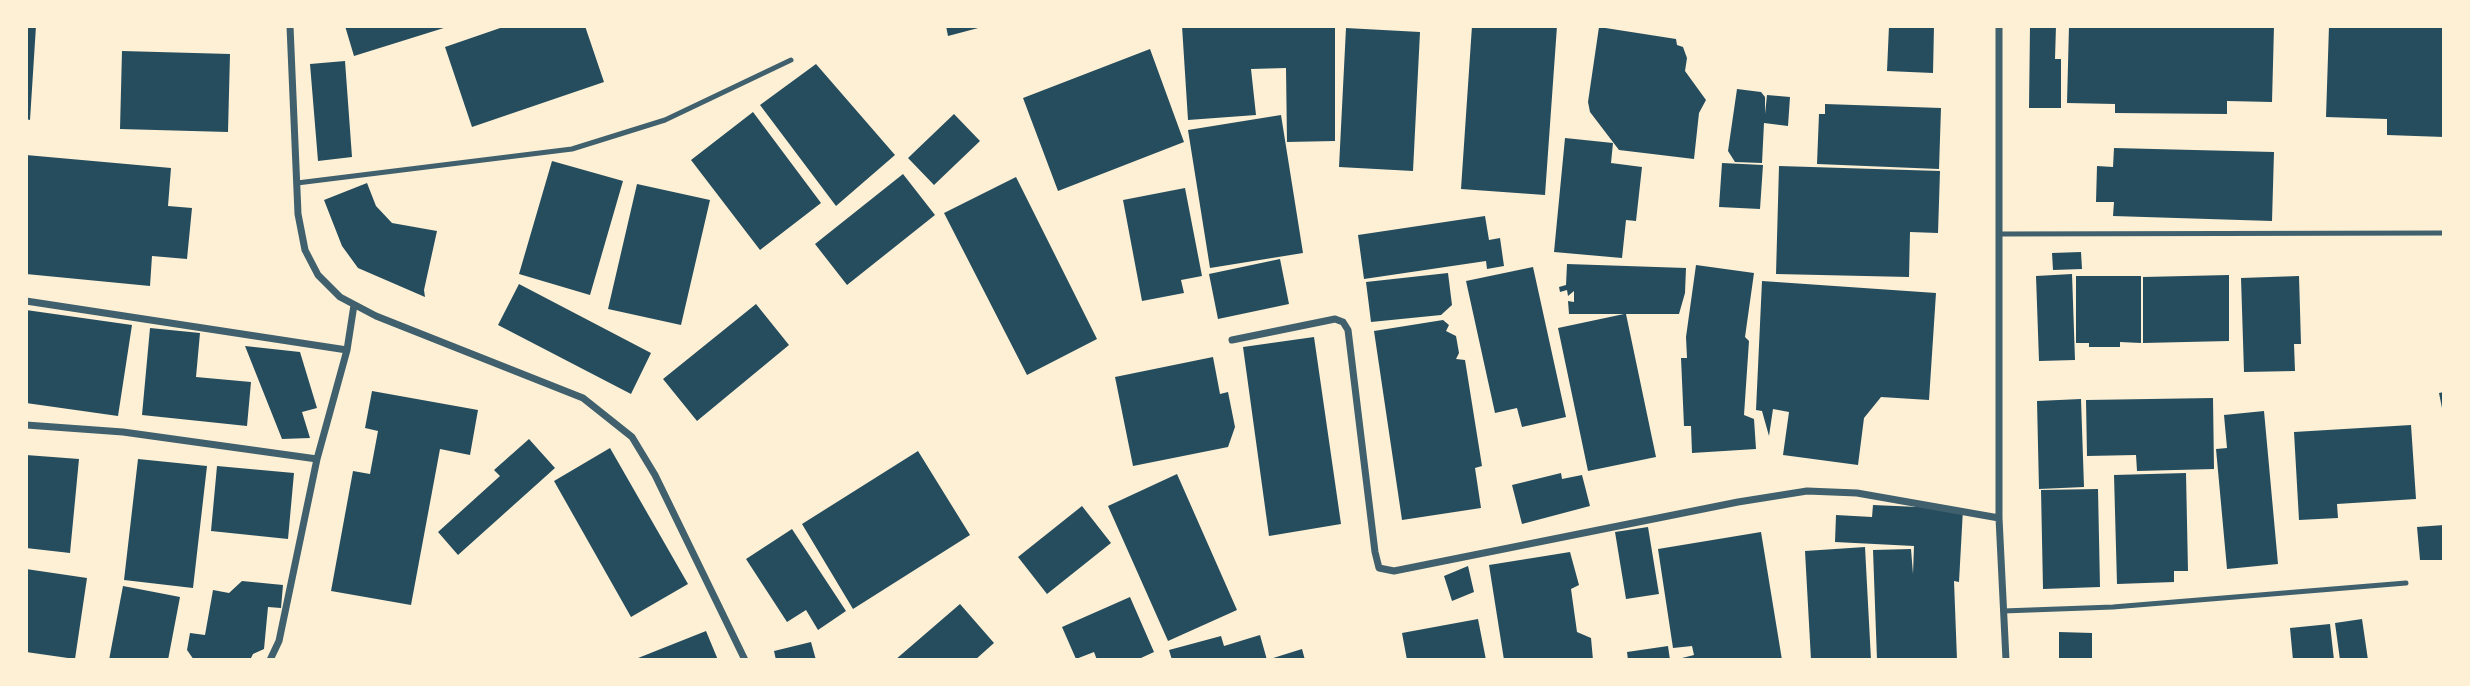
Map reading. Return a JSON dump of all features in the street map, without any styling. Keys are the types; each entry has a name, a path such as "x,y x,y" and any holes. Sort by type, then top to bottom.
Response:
{"street":[{"path":"289,26 298,214 305,250 318,275 340,298 354,305 583,398 632,437 667,497 745,660"},
{"path":"1999,26 1999,518 2006,660"},
{"path":"26,301 347,350"},
{"path":"270,660 279,641 317,459 347,350 354,305"},
{"path":"1232,341 1335,319 1343,322 1348,330 1379,568 1394,571 1738,502 1807,491 1857,493 1999,518"},
{"path":"26,425 123,432 317,459"}],"lane":[{"path":"297,183 572,149 665,120 791,60"},
{"path":"1998,234 2444,233"},
{"path":"2003,611 2113,607 2406,583"}],"building":[{"path":"26,26 36,26 30,120 26,119"},
{"path":"345,26 447,26 447,27 354,56"},
{"path":"506,26 585,26 604,82 472,127 445,47"},
{"path":"946,26 982,26 982,27 948,36"},
{"path":"1182,26 1335,26 1335,141 1287,142 1286,68 1251,69 1256,115 1188,120"},
{"path":"1472,26 1557,26 1545,195 1461,189"},
{"path":"1889,26 1934,26 1933,73 1887,71"},
{"path":"2030,26 2056,26 2055,59 2061,59 2061,108 2029,108"},
{"path":"2069,26 2274,26 2272,102 2227,101 2227,114 2115,113 2115,104 2067,103"},
{"path":"2329,26 2444,26 2444,137 2387,135 2387,119 2326,117"},
{"path":"1599,27 1676,39 1677,45 1683,47 1687,58 1685,71 1706,100 1699,113 1694,159 1619,150 1590,112 1588,102"},
{"path":"1346,28 1420,32 1413,171 1339,167"},
{"path":"1150,49 1184,142 1058,191 1023,98"},
{"path":"122,51 230,54 228,132 120,129"},
{"path":"345,61 352,157 318,161 310,64"},
{"path":"816,64 895,155 836,206 760,105"},
{"path":"1737,89 1761,92 1765,97 1765,114 1767,95 1790,97 1788,126 1764,123 1762,163 1735,162 1728,151"},
{"path":"1825,104 1941,108 1939,169 1817,164 1819,114 1825,114"},
{"path":"753,112 821,203 760,250 691,160"},
{"path":"954,114 980,141 934,185 908,158"},
{"path":"1281,115 1303,253 1210,268 1188,130"},
{"path":"1565,138 1613,143 1611,163 1642,167 1636,221 1626,220 1622,258 1554,252"},
{"path":"2114,148 2274,152 2272,221 2113,216 2114,202 2096,202 2097,166 2113,167"},
{"path":"26,155 171,168 168,206 192,208 187,259 152,256 150,286 26,274"},
{"path":"552,161 623,181 590,295 519,274"},
{"path":"1722,163 1763,165 1760,209 1719,207"},
{"path":"1779,166 1940,171 1938,233 1910,232 1909,277 1776,274"},
{"path":"903,174 935,215 847,285 815,244"},
{"path":"1016,177 1097,339 1027,375 944,213"},
{"path":"367,183 376,206 392,223 437,231 424,290 425,297 358,268 342,246 324,200"},
{"path":"637,184 710,200 681,325 608,309"},
{"path":"1185,188 1202,276 1181,280 1184,293 1142,301 1123,200"},
{"path":"1485,216 1489,240 1500,238 1504,266 1487,269 1486,261 1364,279 1358,235"},
{"path":"2081,252 2082,269 2053,270 2052,253"},
{"path":"1280,259 1289,304 1218,319 1209,274"},
{"path":"1567,264 1686,268 1685,293 1679,314 1626,314 1656,457 1588,471 1558,328 1624,314 1569,314 1568,301 1574,302 1574,291 1568,296 1567,290 1560,292 1559,287 1566,285"},
{"path":"1696,265 1754,273 1745,337 1749,341 1744,415 1754,419 1756,449 1692,453 1691,426 1684,426 1681,358 1687,358 1686,337"},
{"path":"1533,267 1566,417 1522,427 1517,408 1495,413 1466,281"},
{"path":"1448,273 1452,305 1441,315 1371,322 1366,282"},
{"path":"2072,274 2075,360 2039,361 2036,276"},
{"path":"2229,275 2229,341 2143,343 2143,277"},
{"path":"2076,276 2141,276 2141,343 2120,342 2120,347 2089,347 2089,343 2076,343"},
{"path":"2299,276 2301,344 2294,344 2295,371 2244,372 2241,278"},
{"path":"1762,281 1936,293 1929,400 1881,397 1864,418 1858,465 1783,455 1789,412 1773,409 1769,436 1762,411 1756,410"},
{"path":"519,284 651,353 631,394 498,325"},
{"path":"756,304 789,345 697,421 663,379"},
{"path":"26,310 132,325 118,416 26,403"},
{"path":"1443,320 1449,325 1446,331 1456,336 1459,353 1456,359 1465,360 1482,466 1475,468 1481,508 1402,520 1374,331"},
{"path":"150,328 200,333 196,377 251,382 247,426 142,415"},
{"path":"1314,337 1341,524 1269,536 1243,347"},
{"path":"245,346 300,352 317,408 302,412 310,438 282,439"},
{"path":"1213,357 1220,394 1228,392 1235,427 1228,447 1133,466 1115,377"},
{"path":"372,391 478,410 470,455 440,449 411,605 331,591 353,471 370,474 378,431 365,428"},
{"path":"2444,392 2444,412 2443,413 2439,393"},
{"path":"2213,398 2214,469 2137,471 2136,455 2087,456 2086,400"},
{"path":"2081,399 2084,487 2039,489 2037,401"},
{"path":"2264,411 2278,564 2227,569 2216,449 2227,448 2224,415"},
{"path":"2411,425 2416,499 2337,504 2338,518 2299,520 2294,432"},
{"path":"529,439 555,468 458,555 438,532 500,476 494,470"},
{"path":"610,448 688,584 631,617 554,481"},
{"path":"918,451 970,535 853,609 802,524"},
{"path":"26,455 79,459 70,553 26,548"},
{"path":"138,459 207,466 193,588 124,580"},
{"path":"217,466 294,473 288,539 211,531"},
{"path":"1561,473 1562,479 1582,475 1590,506 1522,524 1512,485"},
{"path":"2186,473 2188,571 2174,571 2174,582 2117,584 2114,475"},
{"path":"1177,474 1237,610 1168,641 1108,506"},
{"path":"2098,489 2100,587 2043,589 2041,490"},
{"path":"1873,505 1963,509 1959,582 1954,581 1957,660 1877,660 1873,550 1911,549 1913,574 1914,546 1835,542 1836,515 1872,517"},
{"path":"1082,506 1111,543 1047,594 1018,557"},
{"path":"2444,525 2444,560 2420,560 2417,527"},
{"path":"1648,527 1659,594 1626,599 1615,532"},
{"path":"792,529 846,611 818,630 806,610 787,622 746,559"},
{"path":"1761,532 1782,660 1674,660 1694,655 1692,646 1673,648 1658,549"},
{"path":"1865,547 1871,660 1811,660 1805,551"},
{"path":"1570,552 1579,585 1571,589 1577,632 1591,638 1593,660 1504,660 1489,565"},
{"path":"1468,566 1474,592 1452,601 1444,576"},
{"path":"26,569 87,578 75,659 26,652"},
{"path":"242,581 283,585 281,608 268,607 264,649 253,654 250,660 194,660 187,650 190,633 205,635 213,590 229,593"},
{"path":"123,586 180,597 168,660 109,660"},
{"path":"1130,597 1154,652 1141,658 1142,660 1097,660 1094,652 1076,659 1062,627"},
{"path":"960,604 994,643 975,660 895,660"},
{"path":"1478,619 1486,660 1407,660 1402,633"},
{"path":"2362,619 2368,660 2340,660 2335,623"},
{"path":"2330,624 2334,660 2293,660 2290,628"},
{"path":"706,631 718,660 633,660"},
{"path":"2059,632 2092,633 2092,660 2059,660"},
{"path":"1260,635 1267,660 1172,660 1169,650 1221,636 1224,646"},
{"path":"811,642 816,660 776,660 774,651"},
{"path":"1668,646 1670,660 1628,660 1627,652"},
{"path":"1302,649 1305,660 1270,660 1270,659"}]}
